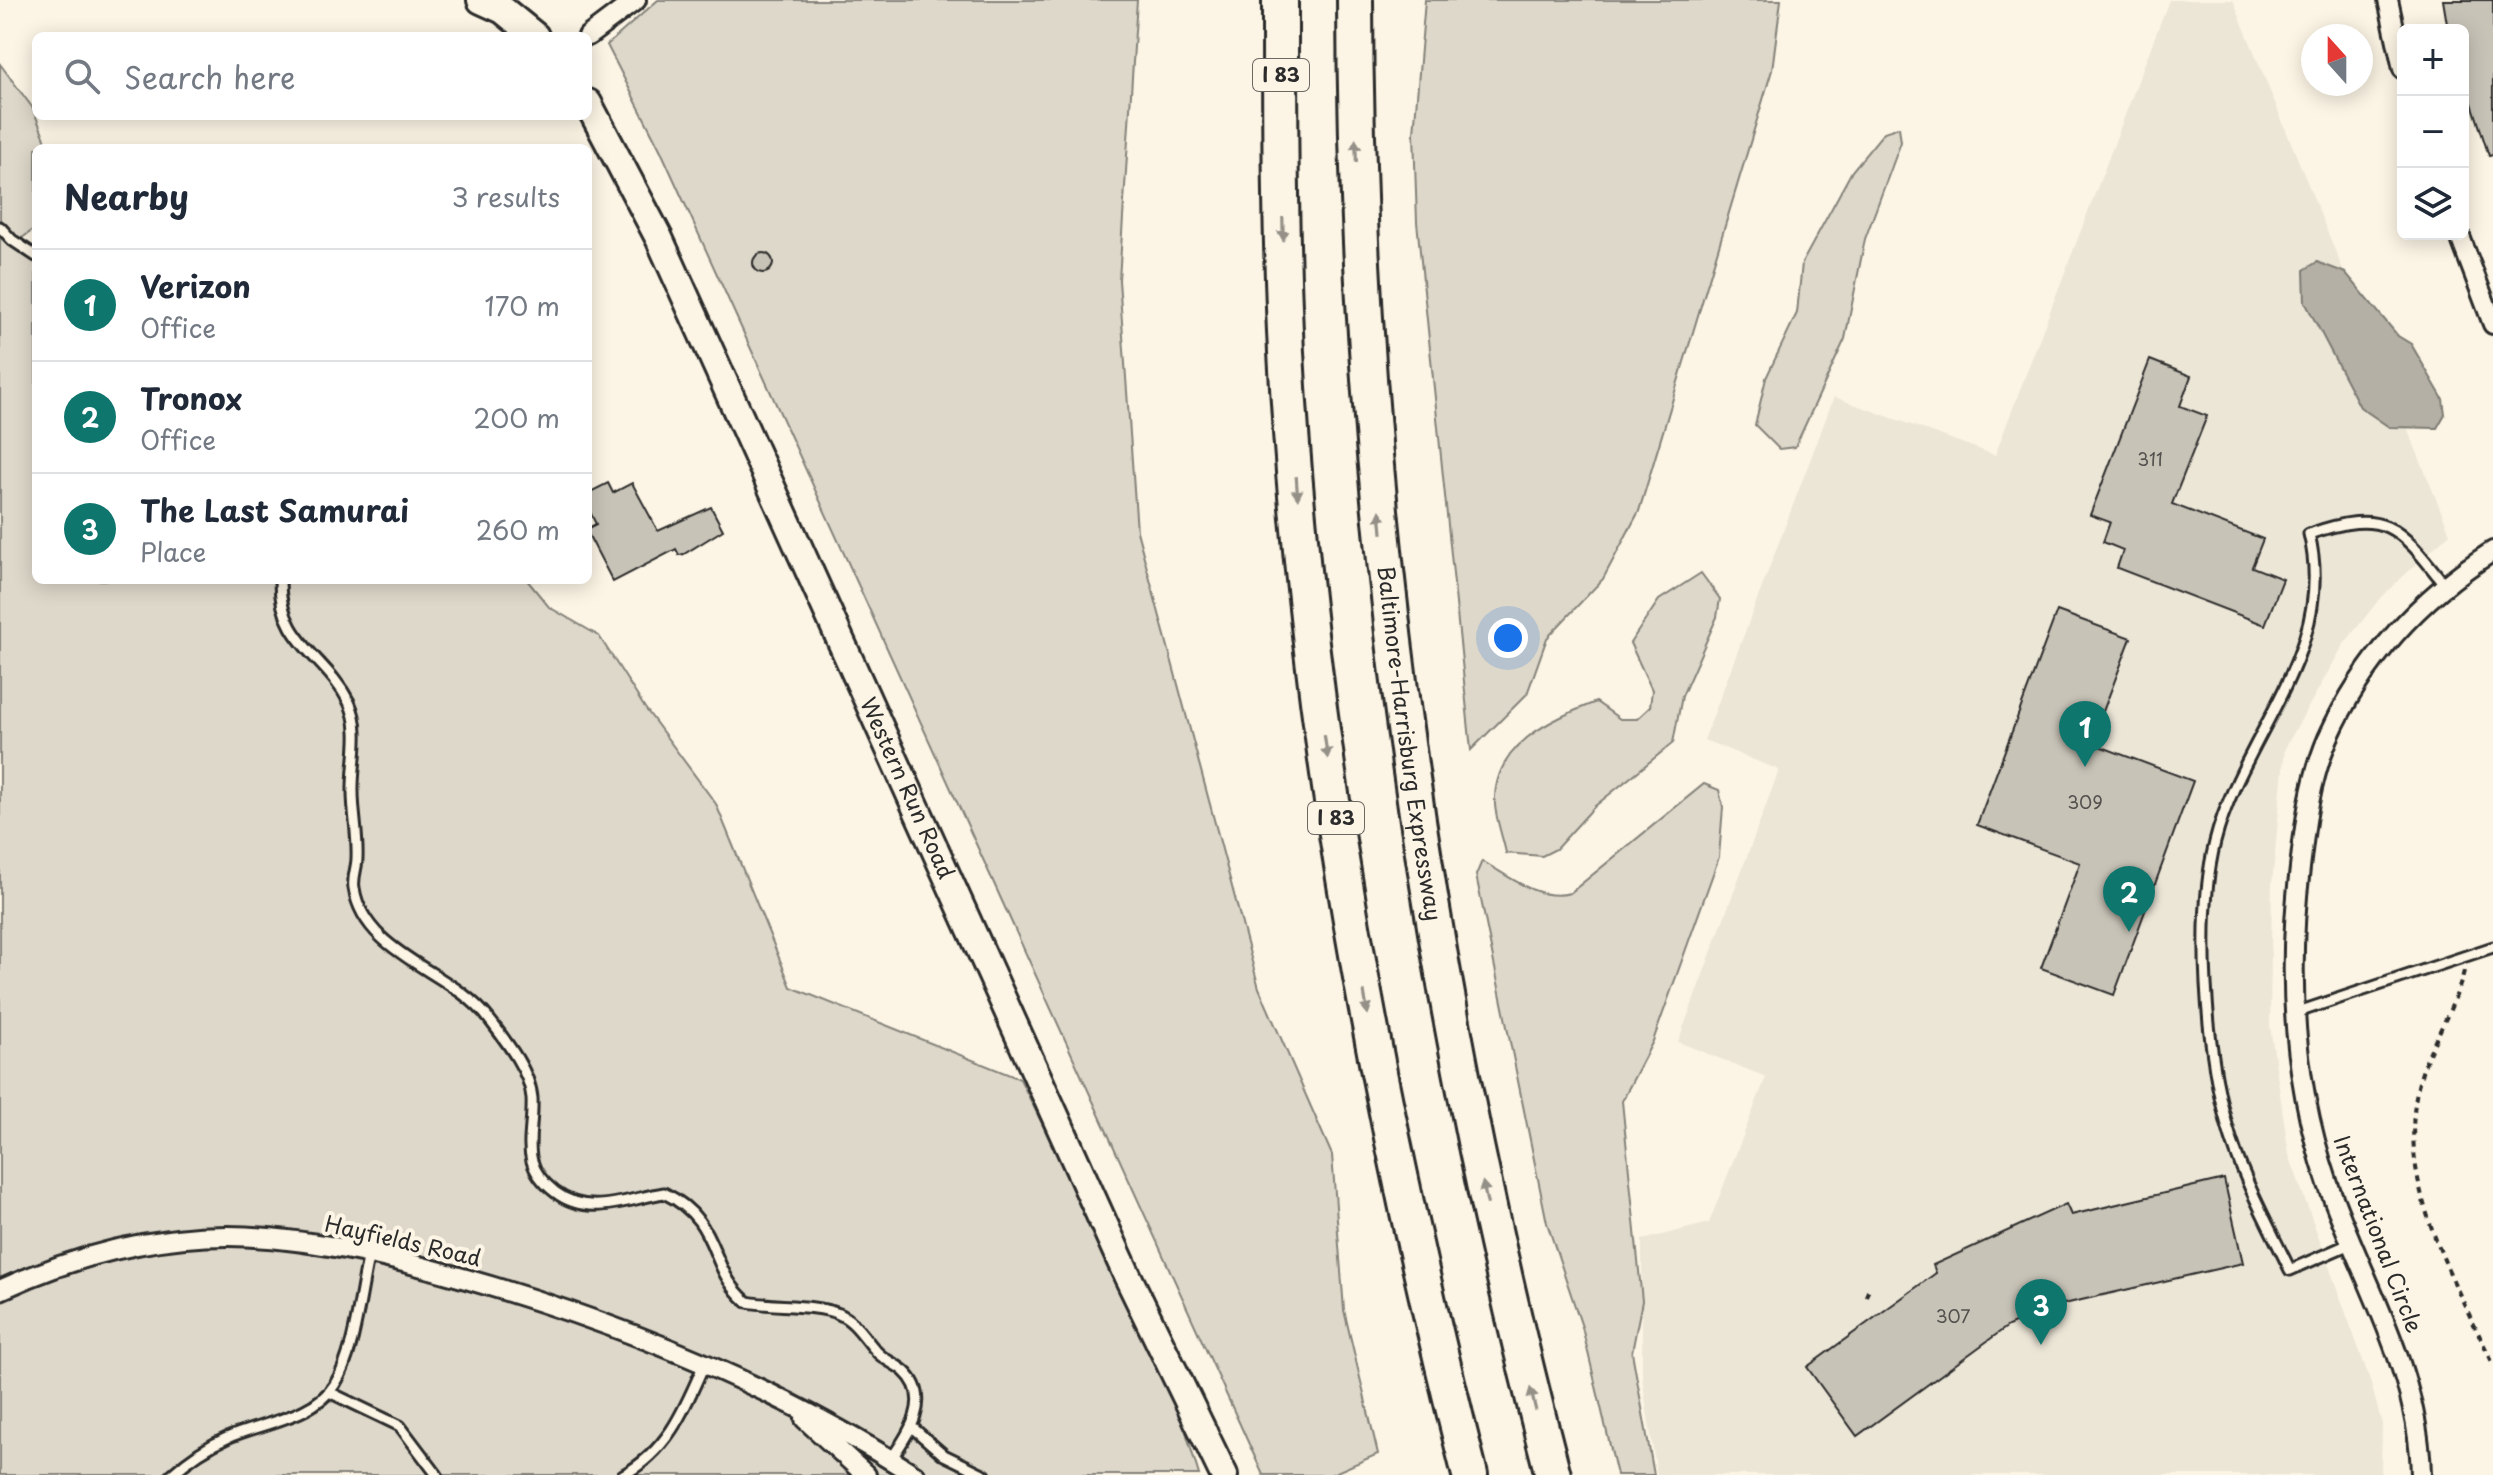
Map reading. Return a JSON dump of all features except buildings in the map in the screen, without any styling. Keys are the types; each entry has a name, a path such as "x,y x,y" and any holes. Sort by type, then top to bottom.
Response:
{"highway":[{"name":"I 83","path":"1280,0 1286,353 1300,535 1322,719 1345,876 1401,1184 1470,1475"},
{"name":"Baltimore-Harrisburg Expressway","path":"1355,0 1358,193 1366,348 1402,710 1450,1020 1502,1270 1553,1475"}],"street":[{"path":"481,0 503,10 530,32"},
{"path":"592,33 636,0"},
{"path":"2388,0 2397,41"},
{"name":"Western Run Road","path":"592,110 623,163 666,252 1127,1275 1224,1475"},
{"path":"2461,240 2493,324"},
{"name":"International Circle","path":"2421,1475 2418,1429 2408,1379 2316,1146 2299,1061 2293,925 2314,780 2328,739 2365,674 2411,615 2444,584 2493,551"},
{"name":"Hayfields Road","path":"0,1290 80,1258 164,1240 229,1236 302,1242 369,1254 528,1298 633,1332 782,1398 915,1475"},
{"name":"Hayfields Road","path":"782,1398 866,1475"}],"lane":[{"path":"0,227 12,240 32,253"},
{"path":"2352,1243 2290,1270 2255,1197 2227,1126 2214,1059 2206,890 2215,840 2229,803 2306,637 2315,590 2315,560 2309,534 2349,521 2367,520 2384,525 2402,534 2444,584"},
{"path":"280,584 280,602 289,626 349,702 357,726 352,789 357,858 353,886 360,908 378,933 473,999 491,1021 516,1059 532,1097 529,1151 535,1172 570,1203 604,1206 664,1193 679,1200 700,1218 735,1292 747,1302 838,1313 852,1322 882,1357 906,1372 915,1389 918,1406 913,1428 891,1459"},
{"path":"2295,1013 2493,947"},
{"path":"171,1475 191,1458 227,1438 301,1411 329,1392 344,1365 369,1254"},
{"path":"623,1475 658,1449 678,1424 705,1362"},
{"path":"329,1392 400,1426 437,1475"},
{"path":"913,1428 944,1455 985,1475"}],"path":[{"path":"2468,956 2460,987 2425,1064 2417,1091 2415,1167 2445,1260 2493,1364"},
{"path":"1866,1296 1869,1289"}],"shaded area":[{"path":"658,0 1137,0 1119,280 1137,531 1259,988 1332,1155 1344,1310 1378,1454 1330,1475 1263,1475 660,149 607,45"},
{"path":"1425,0 1781,0 1772,70 1639,511 1603,579 1547,638 1527,694 1471,750 1417,222 1414,133"},
{"path":"2169,0 2233,0 2450,533 2381,597 2344,644 2285,748 2272,884 2270,1026 2289,1155 2370,1380 2382,1424 2381,1475 1657,1475 1642,1378 1642,1240 1709,1223 1766,1077 1678,1042 1779,770 1704,740 1834,397 1995,455"},
{"path":"0,64 32,107 32,120 37,120 47,144 32,144 32,231 22,238 32,252 32,584 530,584 549,607 599,636 645,708 716,804 791,987 1020,1079 1129,1299 1179,1409 1199,1475 0,1475"},
{"path":"1899,127 1901,142 1865,239 1845,339 1795,447 1779,449 1755,425 1766,378 1797,313 1802,263 1852,171 1884,132"},
{"path":"2317,262 2346,273 2398,336 2411,344 2443,399 2445,414 2437,428 2389,427 2360,407 2305,302 2304,270"},
{"path":"1701,573 1720,599 1717,617 1682,696 1673,743 1595,806 1556,849 1542,856 1506,853 1495,805 1503,766 1527,738 1560,717 1596,702 1620,719 1637,719 1650,707 1652,690 1630,643 1659,600"},
{"path":"1704,784 1719,790 1723,807 1719,857 1653,1041 1622,1101 1642,1301 1632,1352 1654,1475 1617,1475 1582,1327 1547,1223 1476,875 1482,861 1536,891 1558,895 1570,893"}],"place":[{"name":"Verizon","path":"2085,767"},
{"name":"Tronox","path":"2129,932"},
{"name":"The Last Samurai","path":"2041,1345"}]}
